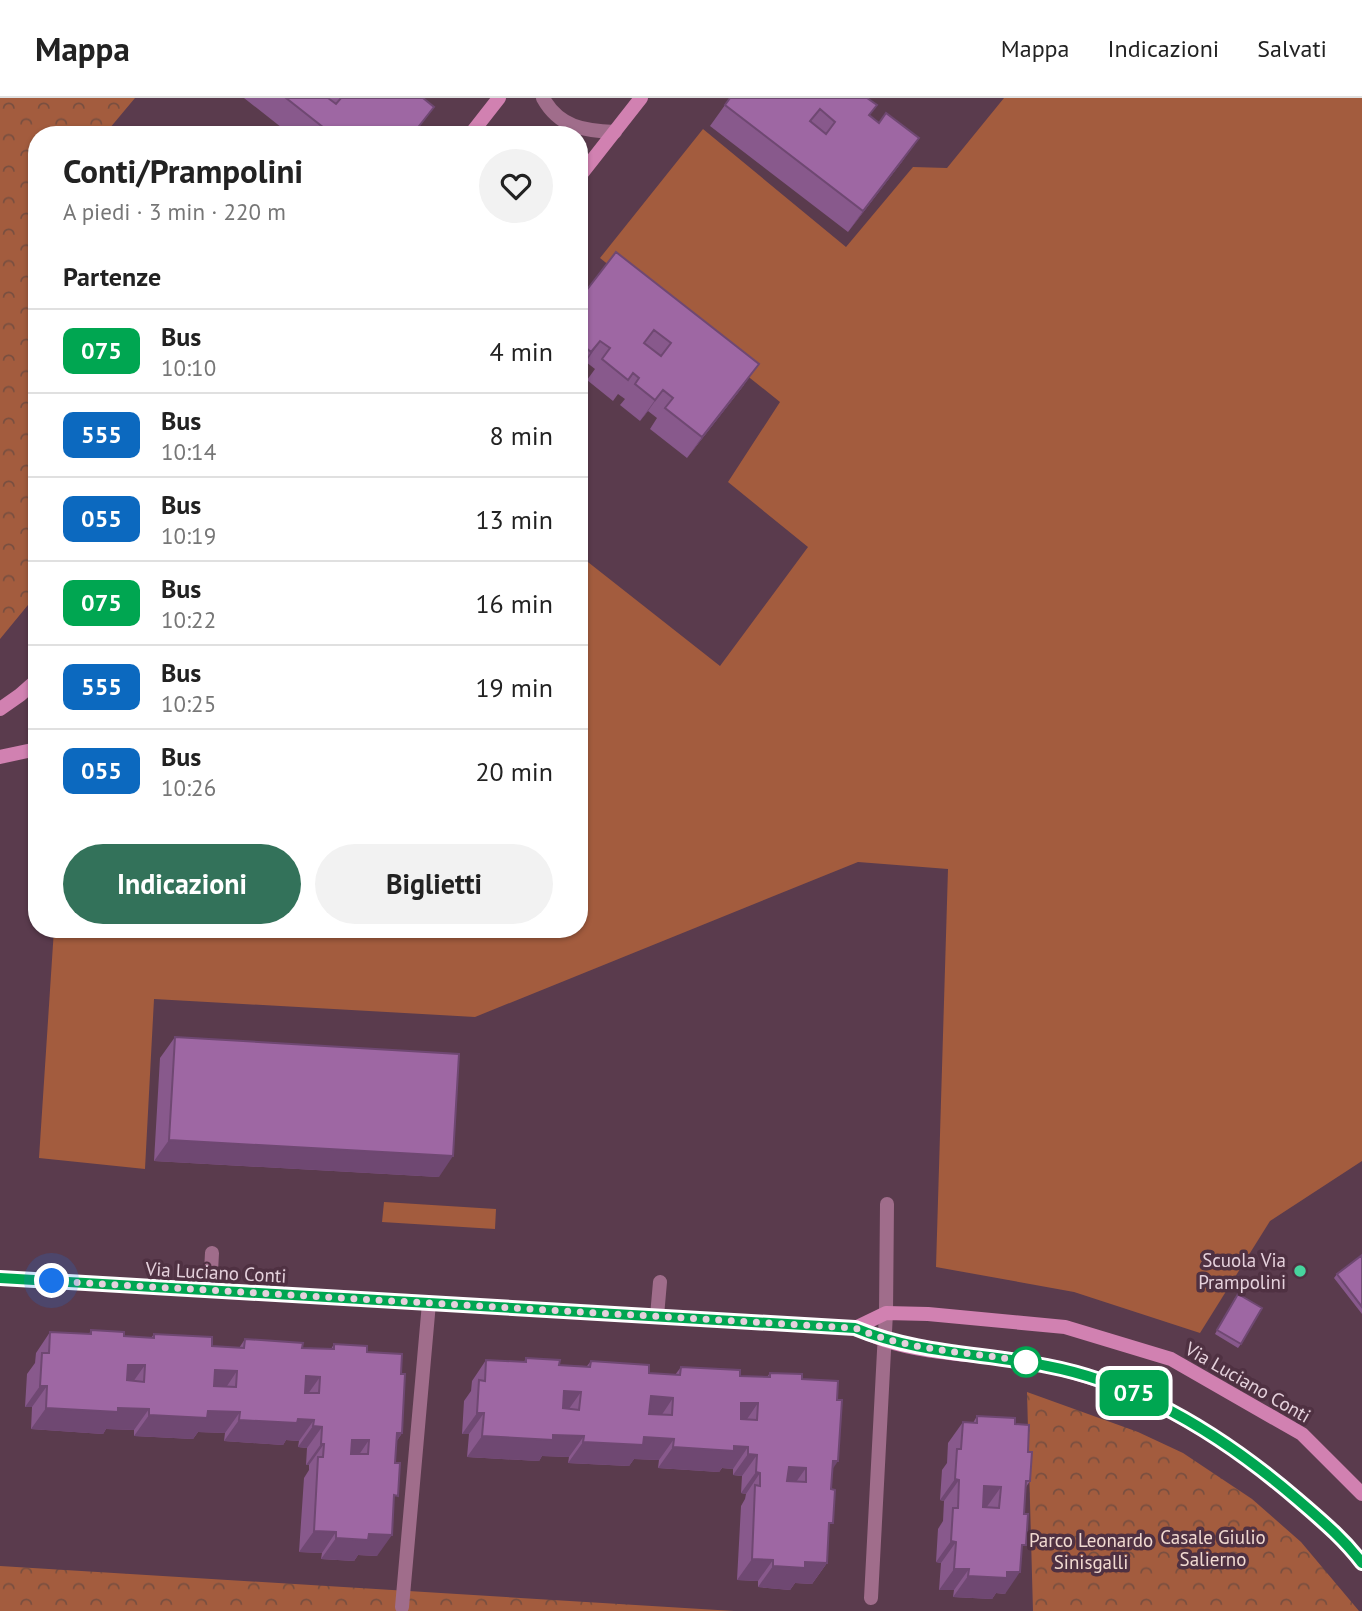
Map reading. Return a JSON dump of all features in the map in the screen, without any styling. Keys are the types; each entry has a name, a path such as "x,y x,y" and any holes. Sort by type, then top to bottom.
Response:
{"street":[{"path":"477,126 499,98"},
{"path":"543,98 555,115 573,126"},
{"path":"588,166 641,98"},
{"path":"588,130 615,132"},
{"path":"0,709 28,688"},
{"path":"0,757 28,751"},
{"path":"872,1598 885,1340 887,1204"},
{"path":"210,1290 212,1253"},
{"name":"Via Luciano Conti","path":"0,1278 855,1328 885,1340 928,1350 1016,1360 1068,1371 1118,1386 1171,1410 1260,1467 1345,1541 1362,1562"},
{"path":"657,1316 660,1282"},
{"path":"402,1607 429,1303"},
{"name":"Via Luciano Conti","path":"855,1328 886,1313 942,1315 1065,1327 1171,1359 1302,1434 1362,1494"}],"green space":[{"path":"0,98 135,98 112,126 28,126 28,605 0,639"},
{"path":"1004,98 1362,98 1362,1161 1270,1221 1200,1333 1074,1292 936,1267 948,869 858,862 475,1017 154,999 145,1169 39,1158 53,938 588,938 588,562 720,666 808,547 728,482 780,402 600,258 703,129 846,247 913,167 947,168"},
{"path":"384,1202 496,1209 495,1229 382,1222"},
{"path":"1027,1392 1138,1432 1183,1453 1252,1499 1301,1542 1359,1611 1033,1611"},
{"path":"0,1566 734,1611 0,1611"}],"building":[{"path":"286,98 328,98 336,104 341,98 423,98 434,107 419,126 322,126"},
{"path":"730,98 867,98 877,105 869,115 879,123 886,113 919,138 863,211 725,105","holes":["820,109 835,122 826,134 810,121"]},
{"path":"616,252 759,364 702,437 665,408 673,398 663,390 655,400 635,384 639,378 633,373 628,380 602,359 610,348 600,341 591,352 588,350 588,288","holes":["654,330 671,343 661,356 644,343"]},
{"path":"175,1037 459,1054 453,1156 169,1140"},
{"path":"1362,1255 1362,1307 1337,1274"},
{"path":"1238,1294 1262,1308 1241,1344 1217,1330"},
{"path":"91,1330 124,1332 124,1336 154,1338 154,1334 212,1337 212,1346 244,1348 245,1339 303,1343 302,1348 334,1349 334,1344 367,1346 367,1352 402,1354 401,1374 405,1374 402,1433 397,1433 395,1463 400,1463 398,1496 394,1495 392,1535 369,1534 368,1540 336,1538 336,1532 314,1531 318,1457 323,1457 324,1444 321,1444 322,1427 313,1426 314,1420 298,1419 297,1423 239,1420 240,1412 208,1411 207,1418 149,1415 149,1409 118,1408 118,1412 46,1408 47,1386 40,1386 42,1353 49,1353 50,1332 91,1334","holes":["128,1365 145,1365 144,1382 127,1380","215,1370 237,1371 236,1387 214,1386","306,1376 320,1377 319,1393 305,1393","352,1440 369,1440 368,1454 351,1454"]},
{"path":"526,1358 560,1360 559,1365 590,1367 591,1361 649,1365 649,1373 680,1375 681,1367 740,1370 740,1376 802,1374 802,1379 838,1381 837,1400 842,1400 838,1461 833,1461 831,1489 835,1490 833,1523 829,1523 827,1563 805,1562 805,1568 773,1566 773,1560 752,1559 755,1485 760,1486 760,1473 756,1472 757,1455 748,1454 748,1447 734,1446 734,1451 673,1447 674,1439 644,1437 643,1445 583,1442 584,1436 553,1435 553,1440 482,1436 484,1413 477,1413 479,1380 485,1381 486,1360 526,1362","holes":["564,1391 581,1392 579,1410 563,1408","651,1396 673,1398 672,1415 649,1414","741,1403 758,1403 757,1420 741,1419","789,1467 806,1468 806,1482 787,1481"]},
{"path":"977,1416 1015,1418 1015,1424 1029,1425 1028,1452 1032,1452 1030,1481 1026,1481 1026,1545 1022,1545 1020,1572 1007,1572 1007,1578 968,1576 969,1569 954,1569 956,1542 951,1541 953,1508 958,1508 959,1480 955,1479 957,1449 961,1449 963,1422 977,1423","holes":["984,1486 1001,1487 999,1508 983,1507"]}],"bus line":[{"name":"075","path":"0,1278 855,1328 885,1340 928,1350 1052,1367 1118,1386 1171,1410 1260,1467 1345,1541 1362,1563"}],"place":[{"name":"Scuola Via Prampolini","path":"1300,1271"}],"route":[{"path":"52,1281 855,1328 885,1340 928,1350 1034,1363 1026,1362"}],"park label":[{"name":"Casale Giulio Salierno","path":"1213,1548"},
{"name":"Parco Leonardo Sinisgalli","path":"1091,1551"}]}
